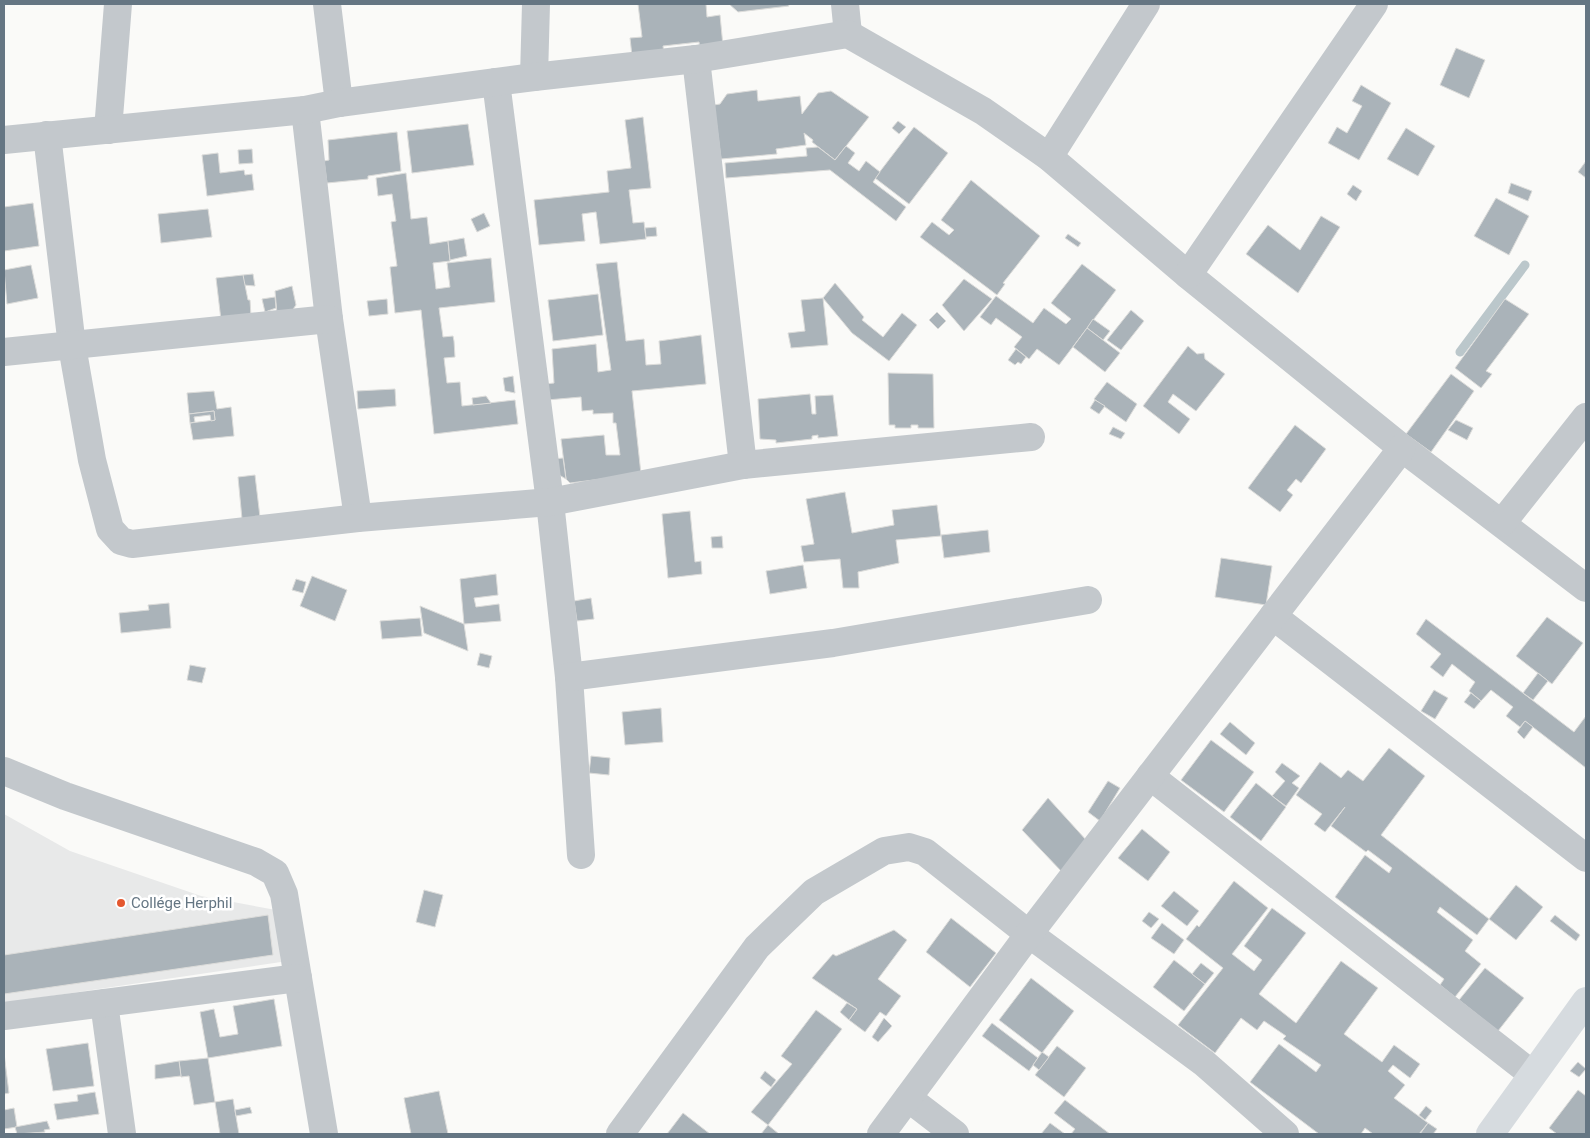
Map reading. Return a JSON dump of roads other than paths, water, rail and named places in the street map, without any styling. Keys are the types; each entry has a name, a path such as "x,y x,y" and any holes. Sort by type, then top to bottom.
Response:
{"main road":[{"path":"1490,1134 1586,1001"}],"street":[{"path":"108,130 118,4"},
{"path":"326,4 339,103"},
{"path":"534,77 536,4"},
{"path":"844,4 848,34"},
{"path":"1048,157 1146,4"},
{"path":"1188,275 1374,4"},
{"path":"4,140 305,110 339,103 534,77 696,59 848,34 982,111 1048,157 1188,275 1402,448 1586,588"},
{"path":"696,59 743,464"},
{"path":"496,82 550,502 569,677 581,855"},
{"path":"305,110 328,319 358,518"},
{"path":"47,135 72,346 94,468 110,529 121,541 132,544 358,518 550,502 743,464 1031,437"},
{"path":"4,352 328,319"},
{"path":"1502,523 1586,417"},
{"path":"881,1134 1029,934 1402,448"},
{"path":"569,677 833,643 1088,600"},
{"path":"1273,616 1586,858"},
{"path":"4,771 65,796 256,862 275,873 284,894 324,1134"},
{"path":"1150,776 1532,1074"},
{"path":"624,1133 757,947 814,892 884,852 909,847 926,852 1029,934 1204,1063 1285,1134"},
{"path":"4,1016 298,978"},
{"path":"104,1003 122,1134"},
{"path":"908,1098 955,1134"}],"waterway":[{"path":"1460,352 1525,265"}],"place":[{"name":"Collége Herphil","path":"121,903"}]}
